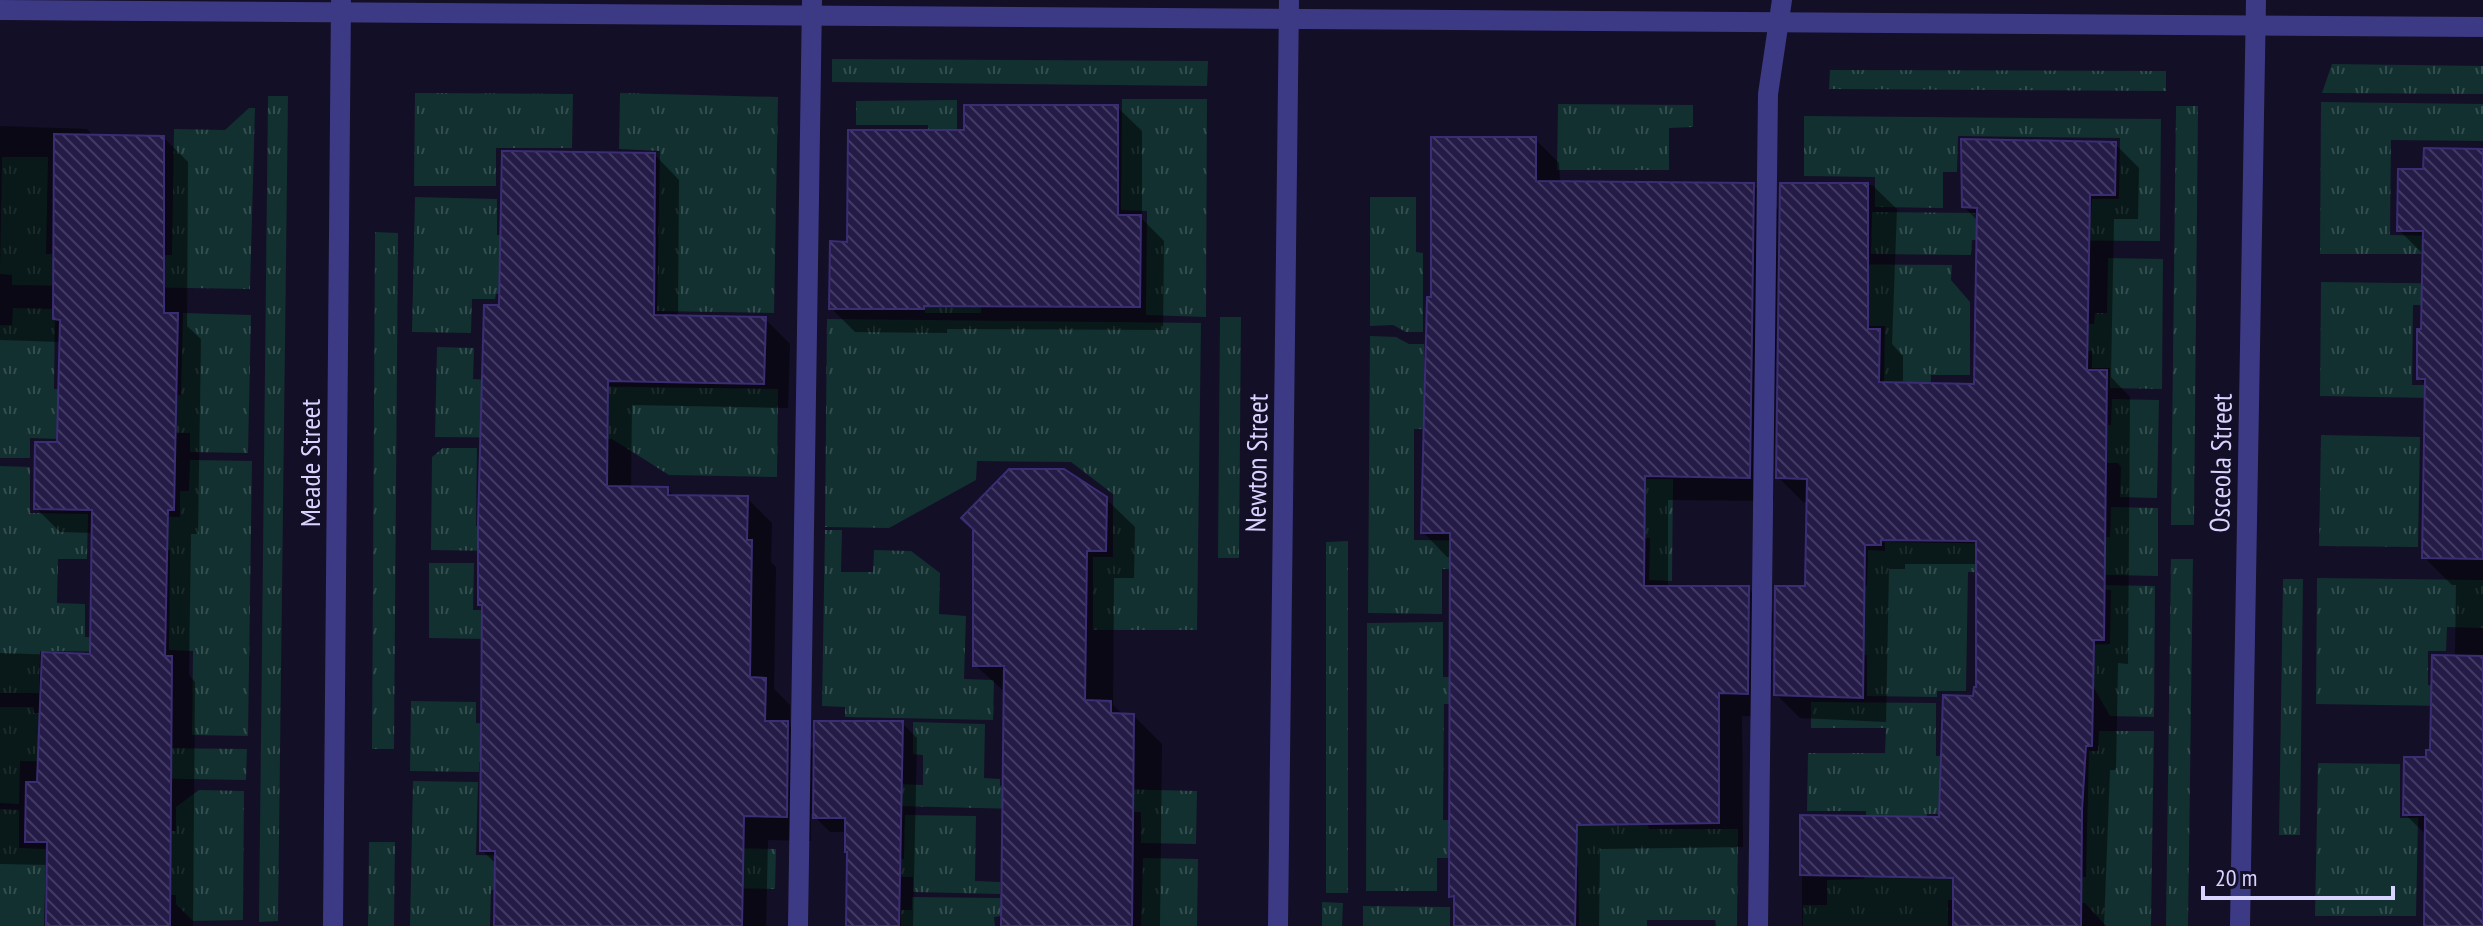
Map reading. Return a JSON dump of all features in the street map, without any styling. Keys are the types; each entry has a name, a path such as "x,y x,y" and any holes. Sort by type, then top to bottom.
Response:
{"street":[{"path":"1758,926 1768,94 1782,0"},
{"name":"Osceola Street","path":"2240,926 2256,0"},
{"path":"0,10 341,6 1289,10 1779,23 2483,27"},
{"name":"Meade Street","path":"333,926 341,6"},
{"path":"798,926 812,8"},
{"name":"Newton Street","path":"1278,926 1289,10"}],"green space":[{"path":"832,59 1208,61 1207,86 832,82"},
{"path":"2332,64 2483,66 2483,94 2322,93"},
{"path":"1830,70 2166,71 2166,91 1829,89"},
{"path":"415,93 573,94 572,148 496,148 496,186 414,186"},
{"path":"620,93 778,97 774,313 657,311 660,151 619,149"},
{"path":"268,96 288,96 278,921 259,922"},
{"path":"1122,99 1207,99 1206,317 1146,315 1147,211 1121,210"},
{"path":"957,100 957,201 982,202 981,313 925,313 928,125 856,125 856,101"},
{"path":"2321,102 2483,104 2483,141 2391,140 2390,235 2483,237 2483,254 2320,254"},
{"path":"1558,104 1693,105 1693,127 1669,128 1669,170 1557,170"},
{"path":"2176,106 2198,106 2194,525 2171,525"},
{"path":"249,108 255,108 250,289 12,285 12,275 0,274 2,157 48,157 46,254 172,255 174,129 225,130"},
{"path":"1804,116 2161,119 2160,241 1972,240 1971,255 1871,254 1872,212 2091,214 2092,199 2119,199 2120,138 1958,136 1957,172 1943,172 1943,208 1875,207 1875,177 1804,176"},
{"path":"415,197 497,199 497,235 656,237 654,375 614,296 496,294 495,299 472,299 471,333 412,332"},
{"path":"1370,197 1416,197 1416,252 1423,253 1423,332 1406,332 1393,325 1370,326"},
{"path":"375,232 398,233 394,749 372,749"},
{"path":"2108,258 2163,259 2162,389 2110,388 2110,368 2092,368 2092,351 1975,349 1976,322 2094,324 2095,313 2107,313"},
{"path":"1814,264 1952,265 1951,280 1970,302 1970,375 1931,375 1931,387 1884,386 1885,326 1813,325"},
{"path":"2321,282 2483,284 2483,306 2413,305 2412,385 2433,385 2432,398 2320,396"},
{"path":"13,308 55,309 54,389 60,389 59,439 30,438 30,458 0,458 0,325 12,325"},
{"path":"183,313 251,315 248,453 190,452 190,433 64,430 65,394 181,395"},
{"path":"1220,317 1241,317 1239,558 1218,558"},
{"path":"827,319 1201,323 1197,630 1093,630 1093,557 1113,557 1113,494 1071,462 977,461 976,480 889,528 825,527"},
{"path":"1370,336 1396,337 1409,344 1424,344 1424,385 1544,386 1440,429 1414,429 1414,540 1504,541 1504,570 1442,569 1442,614 1368,613"},
{"path":"437,347 474,348 473,379 492,380 493,385 778,389 777,477 669,475 612,439 435,437"},
{"path":"2112,399 2159,400 2157,498 2120,497 2121,467 2118,463 1973,461 2092,425 2111,425"},
{"path":"2321,435 2420,437 2418,547 2319,546"},
{"path":"443,448 477,448 476,526 501,527 493,551 431,550 432,457"},
{"path":"190,460 252,461 248,736 192,735 193,651 169,650 170,550 91,549 91,515 180,517 180,491 189,491"},
{"path":"0,466 30,467 30,513 88,514 87,559 58,559 57,603 85,604 85,637 164,639 164,652 40,651 39,693 0,693"},
{"path":"1628,479 1673,479 1672,581 1649,580 1650,538 1548,537"},
{"path":"2111,507 2158,508 2158,576 1968,572 1966,691 1937,691 1937,697 1867,696 1867,655 1853,655 1854,586 1867,586 1868,550 1885,551 1885,542 2087,545 2088,536 2110,537"},
{"path":"825,530 842,530 841,572 873,572 874,550 911,551 940,573 939,614 966,616 964,679 994,680 993,720 845,717 845,707 822,706"},
{"path":"1348,541 1348,893 1326,893 1326,542"},
{"path":"2171,559 2193,559 2188,926 2166,926"},
{"path":"429,563 474,563 473,610 490,610 489,639 429,638"},
{"path":"2317,578 2483,580 2483,628 2447,627 2446,651 2428,651 2428,685 2446,686 2446,706 2316,704"},
{"path":"2283,579 2303,579 2300,835 2279,835"},
{"path":"2101,585 2155,586 2154,717 2110,716 2090,681 2087,645 2110,644 2111,590 2101,589"},
{"path":"1443,622 1443,677 1556,677 1557,703 1444,704 1443,820 1541,821 1541,858 1437,858 1437,891 1366,891 1367,623"},
{"path":"411,701 476,702 476,723 490,724 511,763 479,762 479,772 410,771"},
{"path":"1811,702 1936,703 1936,756 2084,764 2084,795 1958,793 1957,814 1927,814 1927,858 1866,858 1866,811 1807,811 1808,753 1885,753 1886,728 1811,728"},
{"path":"0,707 33,707 34,713 67,714 67,747 247,749 246,780 133,778 133,763 20,761 19,804 0,803"},
{"path":"913,722 985,724 984,778 1000,779 1000,786 1197,791 1196,844 1141,843 1141,812 897,806 897,784 923,785 923,755 913,754"},
{"path":"2099,731 2154,731 2151,926 2106,926 2085,903 1961,901 1961,875 2086,877 2089,751 2098,751"},
{"path":"2318,763 2400,764 2400,818 2418,818 2416,916 2315,916"},
{"path":"413,781 478,782 476,855 520,856 520,891 491,890 490,926 410,926"},
{"path":"199,790 244,791 243,920 193,921 176,904 176,895 163,895 161,831 176,831 176,807"},
{"path":"0,809 19,810 19,848 46,849 44,926 0,926"},
{"path":"905,815 976,816 975,881 1000,882 1000,894 913,892 913,877 849,876 849,858 904,859"},
{"path":"1546,822 1647,822 1649,829 1738,829 1737,926 1716,926 1715,920 1647,920 1647,926 1579,926 1578,866 1546,865"},
{"path":"369,842 395,842 394,926 368,926"},
{"path":"686,847 776,849 775,889 622,886"},
{"path":"1143,858 1198,859 1197,926 1141,926"},
{"path":"1865,863 1956,864 1955,900 1948,900 1948,926 1803,926 1803,905 1827,905 1827,880 1864,879"},
{"path":"912,897 1001,898 1001,916 994,917 995,926 901,926 901,910 912,910"},
{"path":"1322,902 1343,903 1342,926 1322,926"},
{"path":"1363,906 1450,907 1450,926 1363,926"}],"building":[{"path":"964,105 1118,105 1118,215 1141,215 1140,307 829,309 830,241 847,242 848,130 964,130"},
{"path":"54,134 164,136 164,313 178,313 174,510 168,510 165,656 172,656 170,926 46,926 47,842 25,842 26,782 37,782 42,652 90,654 92,510 34,509 35,442 57,442 60,320 53,319"},
{"path":"1431,137 1536,137 1536,181 1754,183 1750,478 1645,476 1644,586 1749,586 1748,694 1719,693 1719,823 1577,825 1575,926 1454,926 1454,896 1449,897 1450,533 1421,533 1427,297 1431,297"},
{"path":"1961,139 2116,142 2115,195 2090,195 2087,370 2107,370 2104,640 2094,640 2092,746 2086,746 2082,810 2081,926 1953,926 1953,878 1800,875 1800,815 1939,817 1943,695 1973,696 1976,687 1976,541 1881,540 1881,545 1865,545 1863,698 1774,695 1775,586 1805,586 1807,479 1776,478 1780,183 1868,183 1868,329 1880,329 1879,382 1974,384 1977,208 1962,207"},
{"path":"2424,148 2483,149 2483,559 2422,558 2425,379 2417,379 2417,329 2421,329 2423,231 2397,231 2398,169 2423,169"},
{"path":"502,151 655,153 654,315 766,317 764,384 608,381 607,486 668,487 668,495 748,496 747,540 752,540 750,677 766,678 765,721 788,721 787,817 744,816 742,926 494,926 495,851 480,851 482,605 478,605 478,523 484,305 499,305"},
{"path":"1009,469 1064,469 1107,497 1106,551 1087,551 1085,700 1111,701 1111,713 1134,714 1132,926 1001,926 1004,666 973,666 973,529 961,518"},
{"path":"2432,655 2483,656 2483,926 2424,926 2425,815 2403,815 2404,757 2426,757 2426,750 2430,750"},
{"path":"814,721 903,721 899,926 846,926 845,818 813,818"}]}
